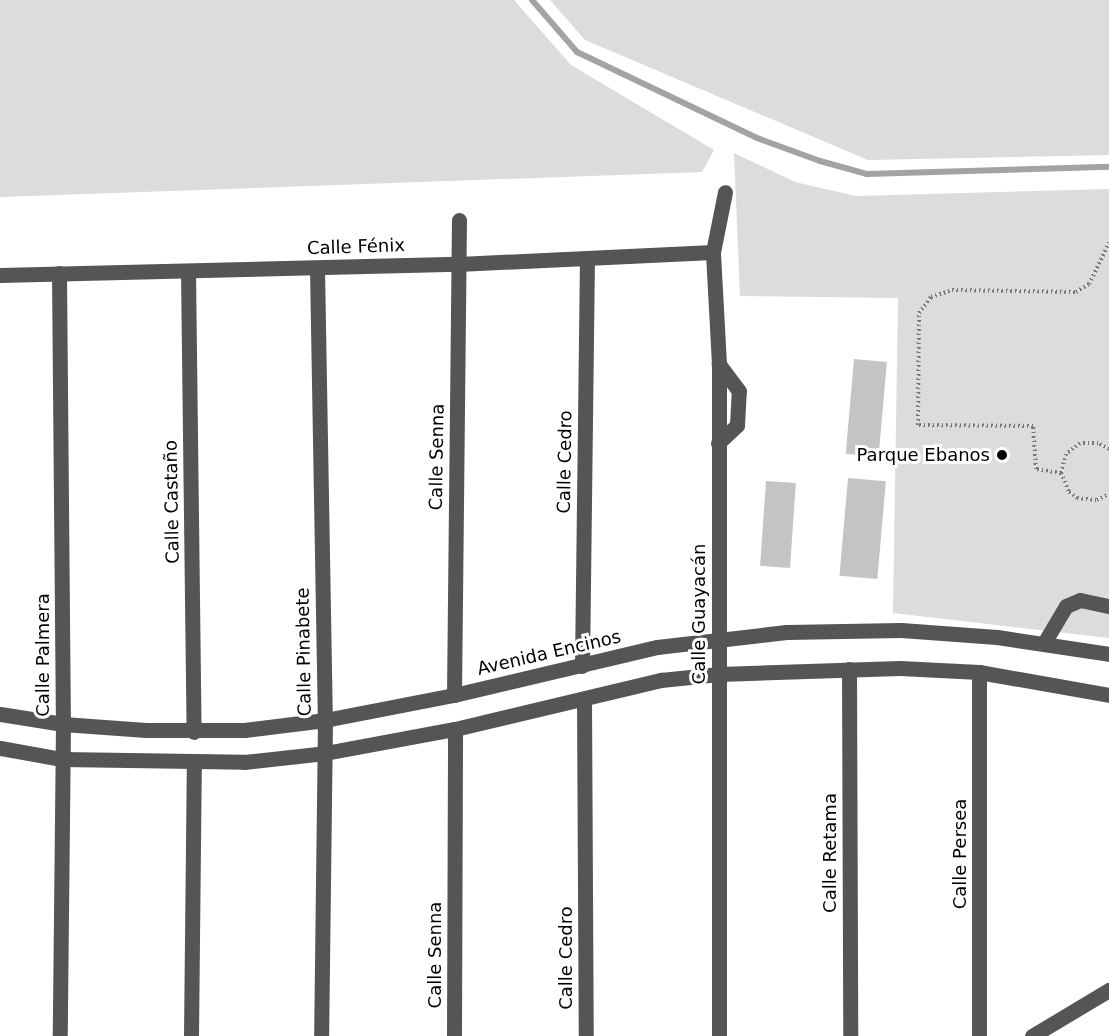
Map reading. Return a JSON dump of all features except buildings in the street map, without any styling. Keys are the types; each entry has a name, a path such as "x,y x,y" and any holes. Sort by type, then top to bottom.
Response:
{"street":[{"name":"Calle Guayacán","path":"718,1036 719,364 713,252 725,192"},
{"name":"Calle Senna","path":"454,695 459,220"},
{"name":"Calle Fénix","path":"0,275 458,264 713,252"},
{"name":"Calle Cedro","path":"582,666 587,258"},
{"name":"Calle Pinabete","path":"318,268 325,720 321,1036"},
{"name":"Calle Castaño","path":"188,271 194,732"},
{"name":"Calle Palmera","path":"59,273 63,724 60,1036"},
{"path":"1044,643 1066,606 1080,600 1109,606"},
{"name":"Avenida Encinos","path":"0,714 63,724 194,732 325,720 454,695 657,647 719,638 901,630 1044,643 1109,654"},
{"path":"0,748 62,759 194,763 244,762 325,753 455,729 662,680 719,674 849,669 979,672 1109,695"},
{"name":"Calle Retama","path":"849,669 850,1036"},
{"name":"Calle Persea","path":"979,672 979,1036"},
{"name":"Calle Cedro","path":"584,699 586,1036"},
{"name":"Calle Senna","path":"454,1036 455,729"},
{"path":"191,1036 194,763"},
{"path":"1032,1036 1109,990"}],"path":[{"path":"1061,473 1036,469 1033,426 918,425 920,313 931,297 952,290 1076,292 1089,284 1109,243"},
{"path":"1109,449 1098,443 1080,443 1066,454 1061,473 1063,483 1077,498 1097,500 1109,494"}],"shaded area":[{"path":"0,0 514,0 571,65 714,150 702,172 0,197"},
{"path":"550,0 1109,0 1109,155 868,160 585,40"},
{"name":"Parque Ebanos","path":"734,153 795,182 856,196 1109,189 1109,638 893,613 898,298 740,296"}],"waterway":[{"path":"532,0 577,52 757,138 820,161 867,174 1109,167"}],"place":[{"name":"Parque Ebanos","path":"1002,455"}]}
